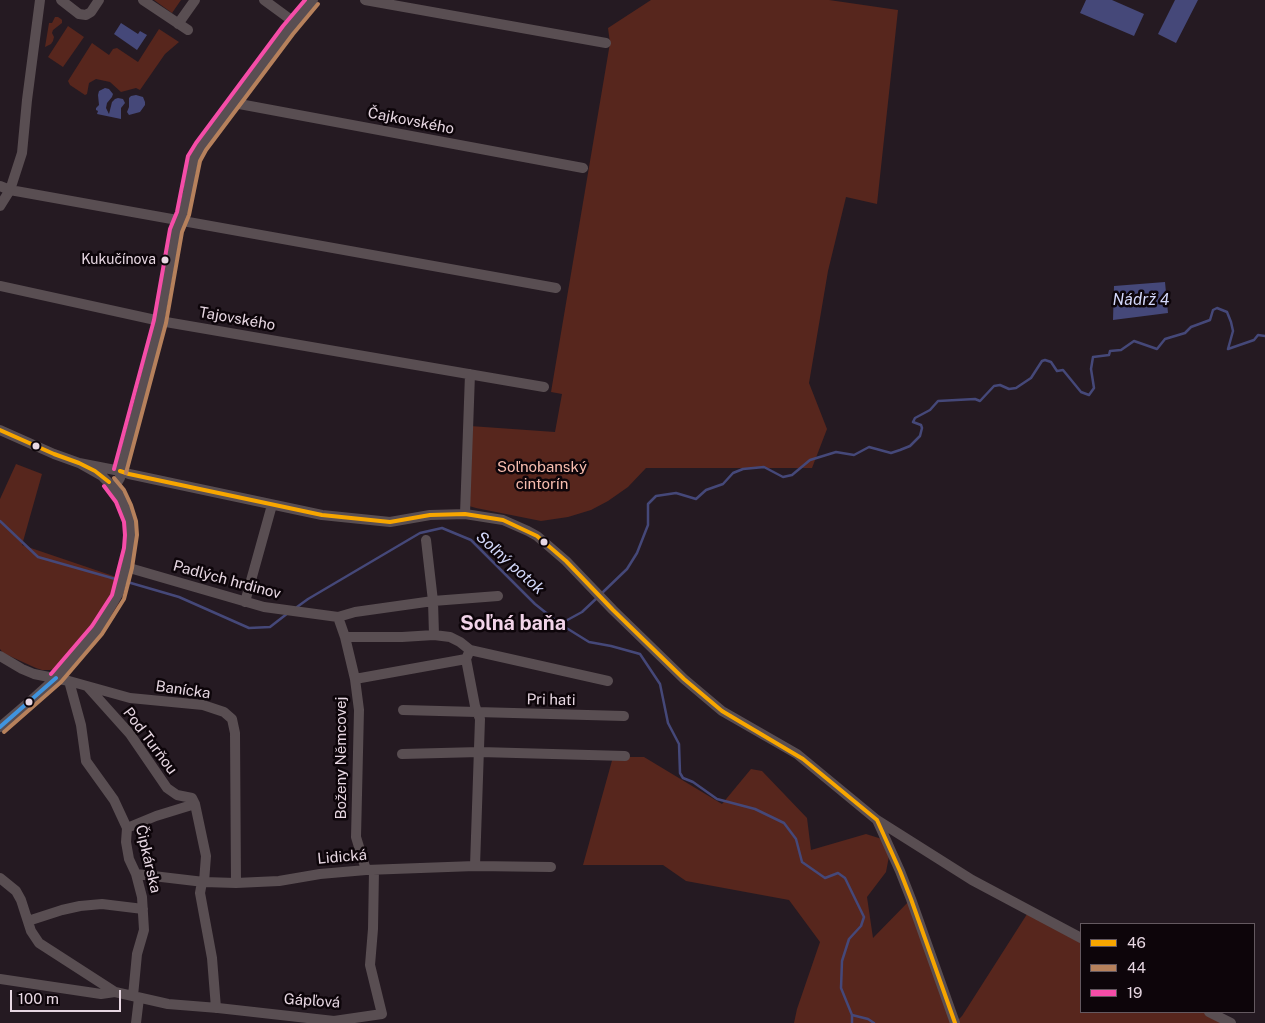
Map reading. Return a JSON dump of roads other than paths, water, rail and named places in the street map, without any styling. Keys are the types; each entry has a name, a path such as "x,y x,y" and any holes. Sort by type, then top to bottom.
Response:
{"street":[{"path":"0,206 10,190 22,153 40,0"},
{"path":"61,0 80,14 86,15 91,12 99,0"},
{"path":"143,0 188,30"},
{"path":"178,24 196,0"},
{"path":"264,0 294,22"},
{"path":"112,485 114,475 120,470 160,321 176,230 183,214 191,172 197,154 294,22 313,0"},
{"path":"365,0 606,43"},
{"name":"Čajkovského","path":"234,103 583,168"},
{"path":"0,186 10,190 556,288"},
{"name":"Tajovského","path":"0,286 160,321 544,387"},
{"path":"465,514 470,374"},
{"path":"0,430 95,471 112,485 122,499 130,520 131,534 125,571 118,594 97,630 56,678 0,727"},
{"path":"79,463 120,470 129,474 322,516 390,522 430,515 465,514 503,520 537,536 566,561 684,679 722,711 796,754 877,820 972,880 1080,937"},
{"path":"245,602 272,505"},
{"path":"426,540 433,602 434,634"},
{"name":"Padlých hrdinov","path":"125,571 264,608 338,617 355,612 498,596"},
{"name":"Boženy Němcovej","path":"338,617 345,637 359,710 356,837 370,870"},
{"name":"Pri hati","path":"345,637 402,637 434,634 450,637 460,642 468,655"},
{"path":"468,655 475,706 480,719 475,866"},
{"name":"Pri hati","path":"354,679 468,655 608,681"},
{"name":"Banícka","path":"0,656 29,672 86,685 130,698 202,705 224,712 232,719 235,733 236,883"},
{"name":"Čipkárska","path":"69,681 81,725 86,761 114,800 127,828 126,842 129,859 136,874 142,897 144,930 137,954 136,1023"},
{"name":"Pod Turňou","path":"86,685 130,734 167,788 192,798 195,804"},
{"name":"Pri hati","path":"403,710 624,716"},
{"path":"402,754 480,752 625,756"},
{"path":"127,828 156,816 195,804 206,856 200,894 212,958 216,1008"},
{"path":"877,820 911,899 955,1023"},
{"name":"Lidická","path":"136,874 203,882 236,883 279,881 320,874 370,870 475,866 551,867"},
{"name":"Gápľová","path":"0,878 16,891 21,900 31,931 39,943 115,992 168,1004 334,1021 382,1014 370,965 373,930 370,870"},
{"path":"28,921 80,906 102,904 143,909"},
{"name":"Gápľová","path":"0,979 101,994 115,992"},
{"path":"1211,1013 1231,1023"}],"water":[{"path":"1086,0 1112,0 1144,14 1134,36 1080,13"},
{"path":"1175,0 1198,0 1176,43 1158,34"},
{"path":"121,23 138,34 140,31 147,35 137,50 114,34"},
{"path":"105,88 109,89 113,94 106,108 109,114 112,102 118,98 123,99 125,103 121,108 121,119 97,114 96,108 99,105 99,91"},
{"path":"136,95 143,97 145,105 140,112 129,115 127,112 129,98"},
{"name":"Nádrž 4","path":"1165,282 1168,313 1113,320 1114,286"}],"waterway":[{"path":"602,593 627,569 637,553 648,525 648,504 656,496 676,493 696,499 706,490 723,484 733,473 743,469 764,467 783,477 792,475 810,460 836,452 854,455 869,447 891,453 900,450 910,446 920,436 922,428 921,425 913,422 915,418 930,410 938,401 975,399 980,401 994,386 1000,385 1009,389 1016,388 1031,378 1042,361 1045,360 1051,362 1057,371 1063,370 1081,392 1089,395 1094,388 1091,369 1093,357 1109,355 1110,351 1121,350 1134,341 1157,349 1165,339 1185,333 1191,327 1210,320 1213,310 1217,308 1227,312 1231,322 1233,331 1228,349 1254,340 1258,335 1265,336"},
{"name":"Soľný potok","path":"0,521 38,557 119,580"},
{"name":"Soľný potok","path":"297,607 420,533 442,528 471,540 535,604 560,624 589,642 640,654 660,684 668,723 679,744 680,773 683,778 693,782 717,799 755,809 784,823 796,839 802,862 825,878 838,873 845,878 864,917 861,926 849,939 842,961 841,988 852,1015 852,1023"},
{"name":"Soľný potok","path":"124,581 179,597 249,628 270,627 288,613"},
{"path":"560,624 582,612 598,597"},
{"path":"852,1015 868,1019 874,1023"}],"place":[{"name":"Kukučínova","path":"165,260"}],"district":[{"name":"Soľná baňa","path":"513,624"}],"park label":[{"name":"Soľnobanský cintorín","path":"542,476"}]}
